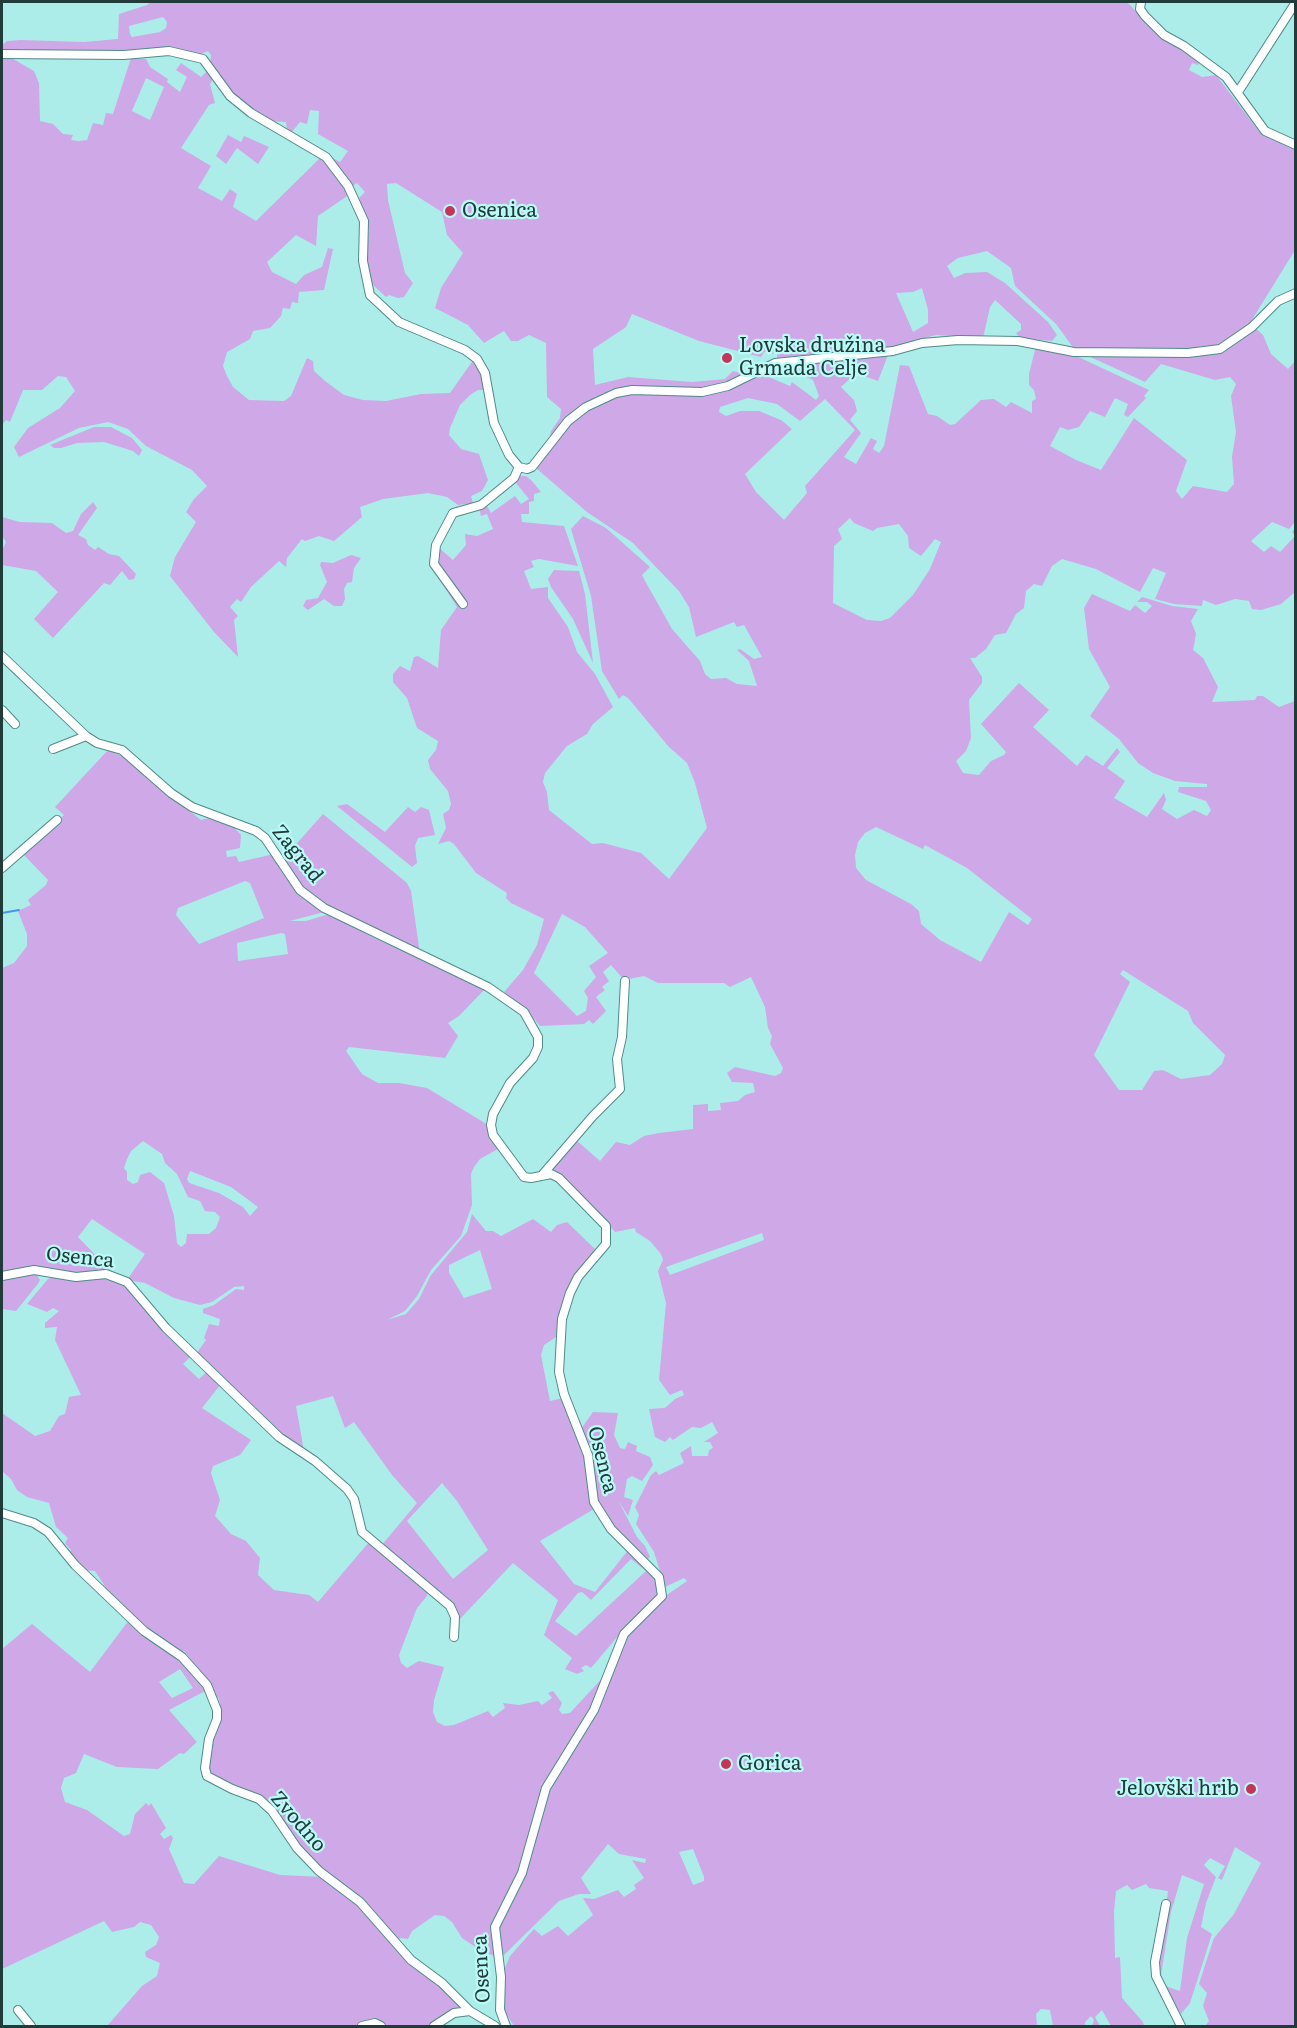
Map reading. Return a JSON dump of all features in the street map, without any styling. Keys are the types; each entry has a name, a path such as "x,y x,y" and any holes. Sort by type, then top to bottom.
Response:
{"street":[{"path":"1132,2 1141,5 1164,35 1213,66 1238,92 1265,131 1296,145"},
{"path":"1238,92 1296,2"},
{"path":"2,54 124,55 169,51 196,56 210,66 219,84 230,96 251,113 326,157 348,186 364,221 363,261 370,295 399,322 465,350 477,359 487,382 494,423 519,467"},
{"path":"519,467 532,466 568,421 586,407 616,393 632,390 702,392 728,386 775,363 893,351 922,343 949,341 1018,341 1074,352 1157,354 1220,349 1252,327 1278,301 1296,293"},
{"path":"464,604 434,564 436,545 453,513 481,505 514,478 519,467"},
{"name":"Zagrad","path":"2,656 86,736 122,750 171,793 192,807 256,831 265,838 300,890 324,908 488,987"},
{"path":"2,710 15,724"},
{"path":"54,749 86,736"},
{"path":"2,868 57,820"},
{"path":"543,1174 593,1116 620,1089 617,1059 622,1037 625,981"},
{"name":"Osenca","path":"488,987 524,1012 538,1037 538,1047 533,1058 510,1083 493,1114 490,1125 493,1135 524,1177 531,1178 543,1174 559,1178 606,1226 608,1234 606,1244 578,1276 570,1293 562,1319 560,1372 564,1394 588,1455 594,1502 611,1529 659,1577 662,1596 624,1634 594,1710 546,1788 522,1873 495,1927 501,1977 500,2010 506,2026"},
{"name":"Osenca","path":"2,1276 34,1270 76,1276 106,1275 127,1282 166,1328 279,1437 315,1461 347,1489 354,1499 362,1532 450,1606 454,1617 453,1637"},
{"name":"Zvodno","path":"2,1513 34,1523 48,1532 75,1565 144,1631 182,1658 207,1686 217,1710 217,1719 209,1739 205,1768 207,1776 232,1789 260,1799 272,1810 290,1839 308,1860 360,1902 411,1960 442,1983 470,2011 495,2026"},
{"path":"1166,1904 1155,1962 1156,1976 1180,2026"},
{"path":"18,2010 32,2026"},
{"path":"434,2026 454,2013 470,2011"},
{"path":"362,2026 375,2024 381,2026"}],"shaded area":[{"path":"151,2 1127,2 1161,38 1200,60 1198,65 1192,63 1189,70 1202,77 1216,75 1261,134 1295,148 1295,250 1250,323 1263,335 1271,354 1288,369 1295,361 1295,522 1289,529 1272,522 1251,541 1264,552 1271,546 1280,552 1295,536 1295,592 1281,604 1261,610 1252,609 1249,601 1235,599 1216,605 1203,600 1202,606 1174,604 1155,599 1166,573 1153,568 1140,592 1096,569 1062,559 1052,566 1042,586 1034,584 1026,591 1024,608 1016,614 1006,633 995,635 986,649 975,658 970,658 982,677 982,683 969,700 971,738 966,751 956,761 963,773 979,775 991,761 1004,755 1006,752 981,724 1019,683 1049,710 1033,727 1077,766 1086,755 1103,766 1117,748 1120,752 1107,768 1125,781 1114,798 1147,817 1164,793 1166,800 1162,809 1177,819 1194,810 1207,816 1211,810 1206,801 1178,792 1179,787 1207,787 1207,784 1175,781 1153,773 1138,763 1119,739 1090,716 1110,687 1089,649 1084,608 1092,594 1130,611 1135,605 1145,613 1152,606 1147,602 1137,602 1142,597 1172,606 1198,609 1191,621 1196,634 1193,650 1203,658 1218,687 1212,702 1255,700 1257,696 1263,696 1279,707 1295,701 1295,2026 1205,2026 1209,2021 1203,2006 1207,1993 1199,1984 1214,1938 1234,1914 1261,1863 1235,1847 1222,1880 1218,1878 1225,1866 1210,1858 1204,1865 1216,1877 1206,1903 1201,1927 1212,1934 1190,2003 1181,2014 1163,1982 1168,1987 1180,1991 1187,1938 1204,1884 1182,1875 1171,1912 1161,1975 1158,1972 1168,1891 1149,1888 1146,1884 1132,1890 1127,1885 1116,1891 1115,1958 1120,1957 1122,1998 1144,2026 1111,2026 1102,2010 1095,2017 1100,2026 1092,2026 1094,2020 1091,2016 1085,2022 1085,2026 1053,2026 1050,2010 1041,2009 1036,2014 1037,2026 514,2026 502,2007 505,1968 510,1956 534,1929 542,1936 558,1926 568,1936 593,1915 583,1898 594,1899 618,1890 624,1897 636,1889 634,1885 644,1878 632,1860 645,1863 646,1859 619,1854 608,1844 581,1878 591,1894 579,1894 559,1901 504,1955 501,1955 497,1941 493,1944 494,1956 480,1950 462,1938 452,1922 444,1916 435,1915 412,1931 408,1939 400,1938 396,1941 310,1860 272,1809 208,1772 210,1739 221,1719 221,1709 219,1699 197,1671 198,1668 184,1651 179,1653 158,1641 112,1597 95,1571 83,1570 69,1554 71,1550 65,1543 68,1538 56,1527 49,1503 27,1497 17,1490 11,1479 2,1471 2,1413 35,1436 50,1431 59,1416 65,1414 69,1397 81,1395 55,1340 57,1327 45,1328 45,1323 59,1311 53,1308 47,1312 27,1304 48,1279 56,1276 116,1279 124,1283 192,1355 183,1364 199,1379 208,1371 221,1384 202,1408 251,1440 240,1455 213,1466 211,1473 220,1500 215,1516 231,1534 246,1541 260,1558 258,1575 274,1590 309,1595 318,1602 370,1541 428,1588 427,1596 417,1608 399,1655 401,1663 407,1668 419,1661 444,1667 434,1700 433,1712 437,1722 445,1726 454,1725 488,1711 493,1717 505,1708 503,1703 519,1705 538,1701 542,1705 552,1698 548,1693 553,1691 562,1703 559,1710 562,1714 570,1713 606,1674 622,1641 664,1597 687,1581 684,1578 665,1587 654,1552 636,1524 639,1515 635,1507 651,1475 656,1471 659,1475 684,1463 680,1453 691,1446 692,1456 708,1456 709,1450 713,1448 710,1442 704,1442 718,1433 712,1422 701,1428 692,1427 673,1440 670,1437 665,1442 655,1437 649,1409 665,1408 684,1395 682,1390 670,1395 659,1380 666,1303 658,1271 663,1260 661,1254 650,1241 636,1232 635,1228 615,1232 577,1191 552,1171 553,1166 576,1140 600,1161 616,1142 630,1145 644,1136 693,1129 693,1105 708,1104 708,1111 721,1110 720,1103 738,1101 745,1095 755,1092 753,1083 732,1082 727,1073 735,1067 775,1076 781,1073 783,1068 770,1044 772,1036 768,1028 765,1007 751,977 730,987 724,983 658,983 644,976 624,980 611,965 603,972 609,981 602,987 605,990 596,997 606,1011 593,1024 589,1020 584,1024 540,1026 525,1008 504,992 523,970 537,945 544,919 511,903 506,898 507,893 476,873 454,844 449,841 438,844 446,828 443,814 449,810 451,804 448,791 430,769 428,760 436,750 438,741 417,728 407,698 393,682 393,674 400,666 410,671 414,657 418,656 438,668 441,630 457,607 436,574 438,547 453,560 466,545 465,534 477,536 493,529 487,514 481,516 479,508 520,476 526,476 541,492 534,494 534,501 529,502 529,514 521,514 522,522 564,526 578,566 539,559 531,561 534,567 524,571 531,589 548,587 548,598 568,627 577,652 595,674 613,707 593,724 587,734 567,746 545,773 543,782 547,792 549,810 592,844 603,843 641,853 669,879 707,828 695,783 687,763 669,747 628,698 623,695 619,699 602,671 591,596 571,529 583,516 606,528 650,567 642,575 644,579 672,629 700,661 705,674 711,679 726,678 737,684 757,686 749,661 737,650 740,649 754,659 762,657 744,625 737,627 734,622 696,637 689,607 679,591 633,543 587,512 537,469 543,454 580,414 623,394 705,394 759,373 790,386 792,382 816,400 819,396 813,380 780,364 888,355 878,381 856,373 841,387 854,400 857,411 850,420 861,433 844,457 856,464 871,438 877,441 873,449 879,453 884,446 900,365 909,366 928,414 937,416 950,425 955,424 981,400 994,399 1006,407 1011,402 1032,413 1032,401 1036,399 1034,390 1029,385 1029,374 1036,346 1072,354 1149,390 1144,396 1146,398 1128,417 1124,415 1128,404 1115,398 1105,417 1090,411 1079,427 1068,430 1060,427 1050,446 1101,470 1134,418 1187,460 1176,491 1182,499 1193,486 1227,492 1234,484 1232,457 1236,432 1231,396 1236,384 1230,377 1215,380 1161,364 1145,382 1075,350 1056,324 1015,286 1011,268 987,251 958,258 947,266 954,278 965,273 987,272 1005,283 1048,322 1057,335 1052,341 1020,338 1016,333 1021,330 1021,324 995,300 990,307 983,338 936,335 883,350 777,358 777,354 764,352 761,357 699,341 632,314 626,327 593,349 595,385 628,377 692,382 725,379 733,371 747,375 702,390 602,395 550,437 551,431 560,418 561,409 547,397 546,343 529,335 518,341 511,341 504,331 484,343 468,325 435,308 441,288 463,253 447,235 442,212 396,183 387,184 388,200 405,273 413,283 404,297 398,298 389,295 386,297 372,284 366,262 369,231 359,198 365,192 357,183 351,187 331,159 340,162 348,151 318,134 319,111 310,110 307,124 300,122 291,133 287,131 286,122 271,121 232,96 210,64 211,55 208,51 199,55 2,49 2,45 7,41 84,42 118,39 119,14","holes":["163,17 167,22 166,28 160,32 132,37 129,26","922,288 928,310 928,323 913,332 896,293 913,292","748,398 777,404 800,421 825,399 855,430 805,486 807,493 784,520 756,492 745,474 792,429 781,420 759,411 740,411 726,416 719,412 720,407","516,483 529,499 521,504 515,496 491,513 487,506","850,518 854,523 873,531 877,528 899,524 908,536 909,548 921,556 935,539 941,542 930,569 913,595 890,618 881,621 867,620 833,603 834,546 842,539 838,529","876,827 923,849 925,845 967,868 1032,919 1028,925 1009,912 981,962 940,940 921,924 919,911 911,904 866,880 856,868 855,855 858,842 865,833","562,914 585,927 608,953 589,966 596,977 584,991 588,998 586,1011 577,1016 534,973","1123,970 1188,1011 1193,1023 1225,1055 1222,1064 1210,1075 1181,1079 1163,1070 1154,1071 1142,1090 1119,1090 1094,1055 1130,982 1120,974","762,1233 764,1240 670,1275 666,1267","693,1849 704,1881 693,1885 679,1852"]},
{"path":"8,56 34,71 39,83 40,121 53,124 63,134 73,135 71,140 79,141 87,140 93,123 103,125 106,113 113,114 131,58 146,59 150,67 168,79 167,82 180,92 187,77 176,70 181,63 201,77 208,70 213,79 210,84 215,103 209,105 181,148 211,166 198,188 222,201 230,189 237,194 233,207 256,221 321,157 350,194 318,216 316,246 296,235 267,262 272,272 296,284 304,275 322,267 328,248 333,249 324,290 299,292 298,303 292,302 290,309 283,308 281,316 270,328 253,331 250,339 227,352 223,366 227,376 233,387 249,400 284,401 291,396 307,358 313,361 314,371 344,395 363,400 386,401 421,394 450,393 474,359 487,390 478,390 460,405 449,435 461,449 479,454 488,480 482,491 471,496 473,503 458,505 447,497 428,493 383,499 360,507 362,517 334,541 319,536 305,541 302,539 287,558 286,567 279,561 251,587 241,602 237,599 230,607 238,616 234,620 238,657 214,632 170,576 175,557 196,522 186,512 194,499 207,486 192,470 146,446 128,429 108,422 79,428 19,457 14,447 28,428 60,408 75,391 66,377 58,376 42,390 23,390 10,422 6,420 2,425 2,57","holes":["146,78 164,87 150,120 132,111"]},
{"path":"228,135 241,142 244,136 269,147 258,164 237,148 226,164 216,156"},
{"path":"94,427 111,427 132,438 142,450 139,456 133,451 104,442 77,443 61,448 54,448 50,445"},
{"path":"93,502 97,508 78,535 86,539 88,545 95,550 98,547 109,554 119,556 136,574 134,579 129,580 122,571 110,585 104,583 53,638 34,619 58,592 36,571 2,565 2,551 6,542 2,536 2,517 20,522 52,523 66,533 73,531 81,514"},
{"path":"351,555 361,558 354,568 352,582 347,583 344,589 345,599 342,606 334,606 324,599 308,610 303,606 306,600 318,598 327,582 320,565 321,562 333,563"},
{"path":"554,570 579,571 585,594 593,663 573,619 551,587 548,579"},
{"path":"108,750 129,759 201,820 213,817 233,826 241,835 240,848 226,851 227,857 236,856 239,862 274,854 324,912 290,921 306,921 329,914 372,937 485,989 459,1016 448,1023 458,1036 445,1058 349,1047 346,1051 362,1074 378,1083 399,1083 427,1088 485,1123 491,1128 498,1149 480,1159 471,1174 472,1205 461,1236 431,1270 417,1296 405,1311 387,1320 406,1314 419,1299 431,1275 467,1232 472,1214 486,1231 493,1231 501,1236 533,1219 551,1232 557,1225 567,1222 597,1251 583,1267 559,1335 544,1345 541,1355 550,1401 563,1398 585,1457 594,1509 540,1541 574,1584 595,1592 629,1549 656,1575 660,1587 657,1599 630,1622 591,1668 586,1665 581,1668 584,1671 577,1674 565,1669 572,1658 544,1635 558,1600 513,1563 458,1621 443,1596 381,1546 417,1503 392,1475 354,1422 345,1428 333,1396 296,1406 304,1451 290,1444 196,1354 206,1340 204,1338 209,1324 219,1326 220,1319 203,1313 203,1309 214,1305 236,1289 244,1290 244,1286 234,1287 212,1302 200,1305 174,1298 145,1283 127,1280 145,1254 92,1219 78,1237 111,1271 109,1273 84,1274 32,1269 2,1274 2,968 14,963 27,946 27,934 18,911 31,905 28,900 46,885 48,880 24,855 64,815 55,807","holes":["245,881 250,883 264,918 199,944 176,915 178,908","285,934 288,954 238,961 237,943","143,1141 162,1154 165,1163 177,1174 188,1197 200,1201 205,1211 215,1212 220,1217 216,1228 209,1234 187,1234 186,1243 181,1247 177,1243 174,1216 164,1183 150,1172 140,1175 138,1182 133,1184 127,1180 127,1172 124,1168 131,1151","190,1171 231,1187 258,1207 250,1216 243,1207 219,1193 189,1183 187,1179","480,1250 492,1289 464,1298 449,1273 449,1265","442,1483 457,1501 488,1550 453,1579 407,1521","631,1559 646,1571 576,1636 555,1621 578,1593 582,1592 591,1600"]},
{"path":"347,804 385,832 408,807 415,812 421,807 429,810 435,835 418,838 415,846 417,863 412,867 337,806"},
{"path":"323,814 407,883 411,891 420,954 320,902 305,890 283,859"},
{"path":"36,1274 40,1280 16,1311 2,1309 2,1278"},
{"path":"593,1412 618,1413 614,1435 620,1448 625,1449 628,1442 637,1446 636,1451 650,1457 653,1465 642,1481 632,1476 627,1479 624,1497 633,1500 628,1516 618,1500 637,1537 645,1546 650,1557 648,1559 600,1512 581,1429"},
{"path":"129,1620 180,1658 207,1690 169,1710 197,1742 184,1754 180,1753 158,1769 117,1767 84,1754 76,1773 64,1778 61,1788 65,1802 87,1810 124,1836 130,1834 135,1814 146,1803 149,1806 151,1803 166,1828 160,1834 164,1839 171,1835 173,1838 169,1849 184,1883 194,1884 219,1856 280,1875 324,1877 345,1891 466,2010 432,2026 107,2026 142,1986 157,1976 160,1963 146,1957 145,1952 156,1945 159,1937 151,1925 140,1922 134,1927 112,1932 104,1921 2,1969 2,1649 32,1624 90,1672","holes":["180,1669 193,1688 172,1698 159,1682"]}],"waterway":[{"path":"2,913 19,910"}],"place":[{"name":"Osenica","path":"450,211"},
{"name":"Lovska družina Grmada Celje","path":"727,358"},
{"name":"Gorica","path":"726,1764"},
{"name":"Jelovški hrib","path":"1251,1789"}]}
